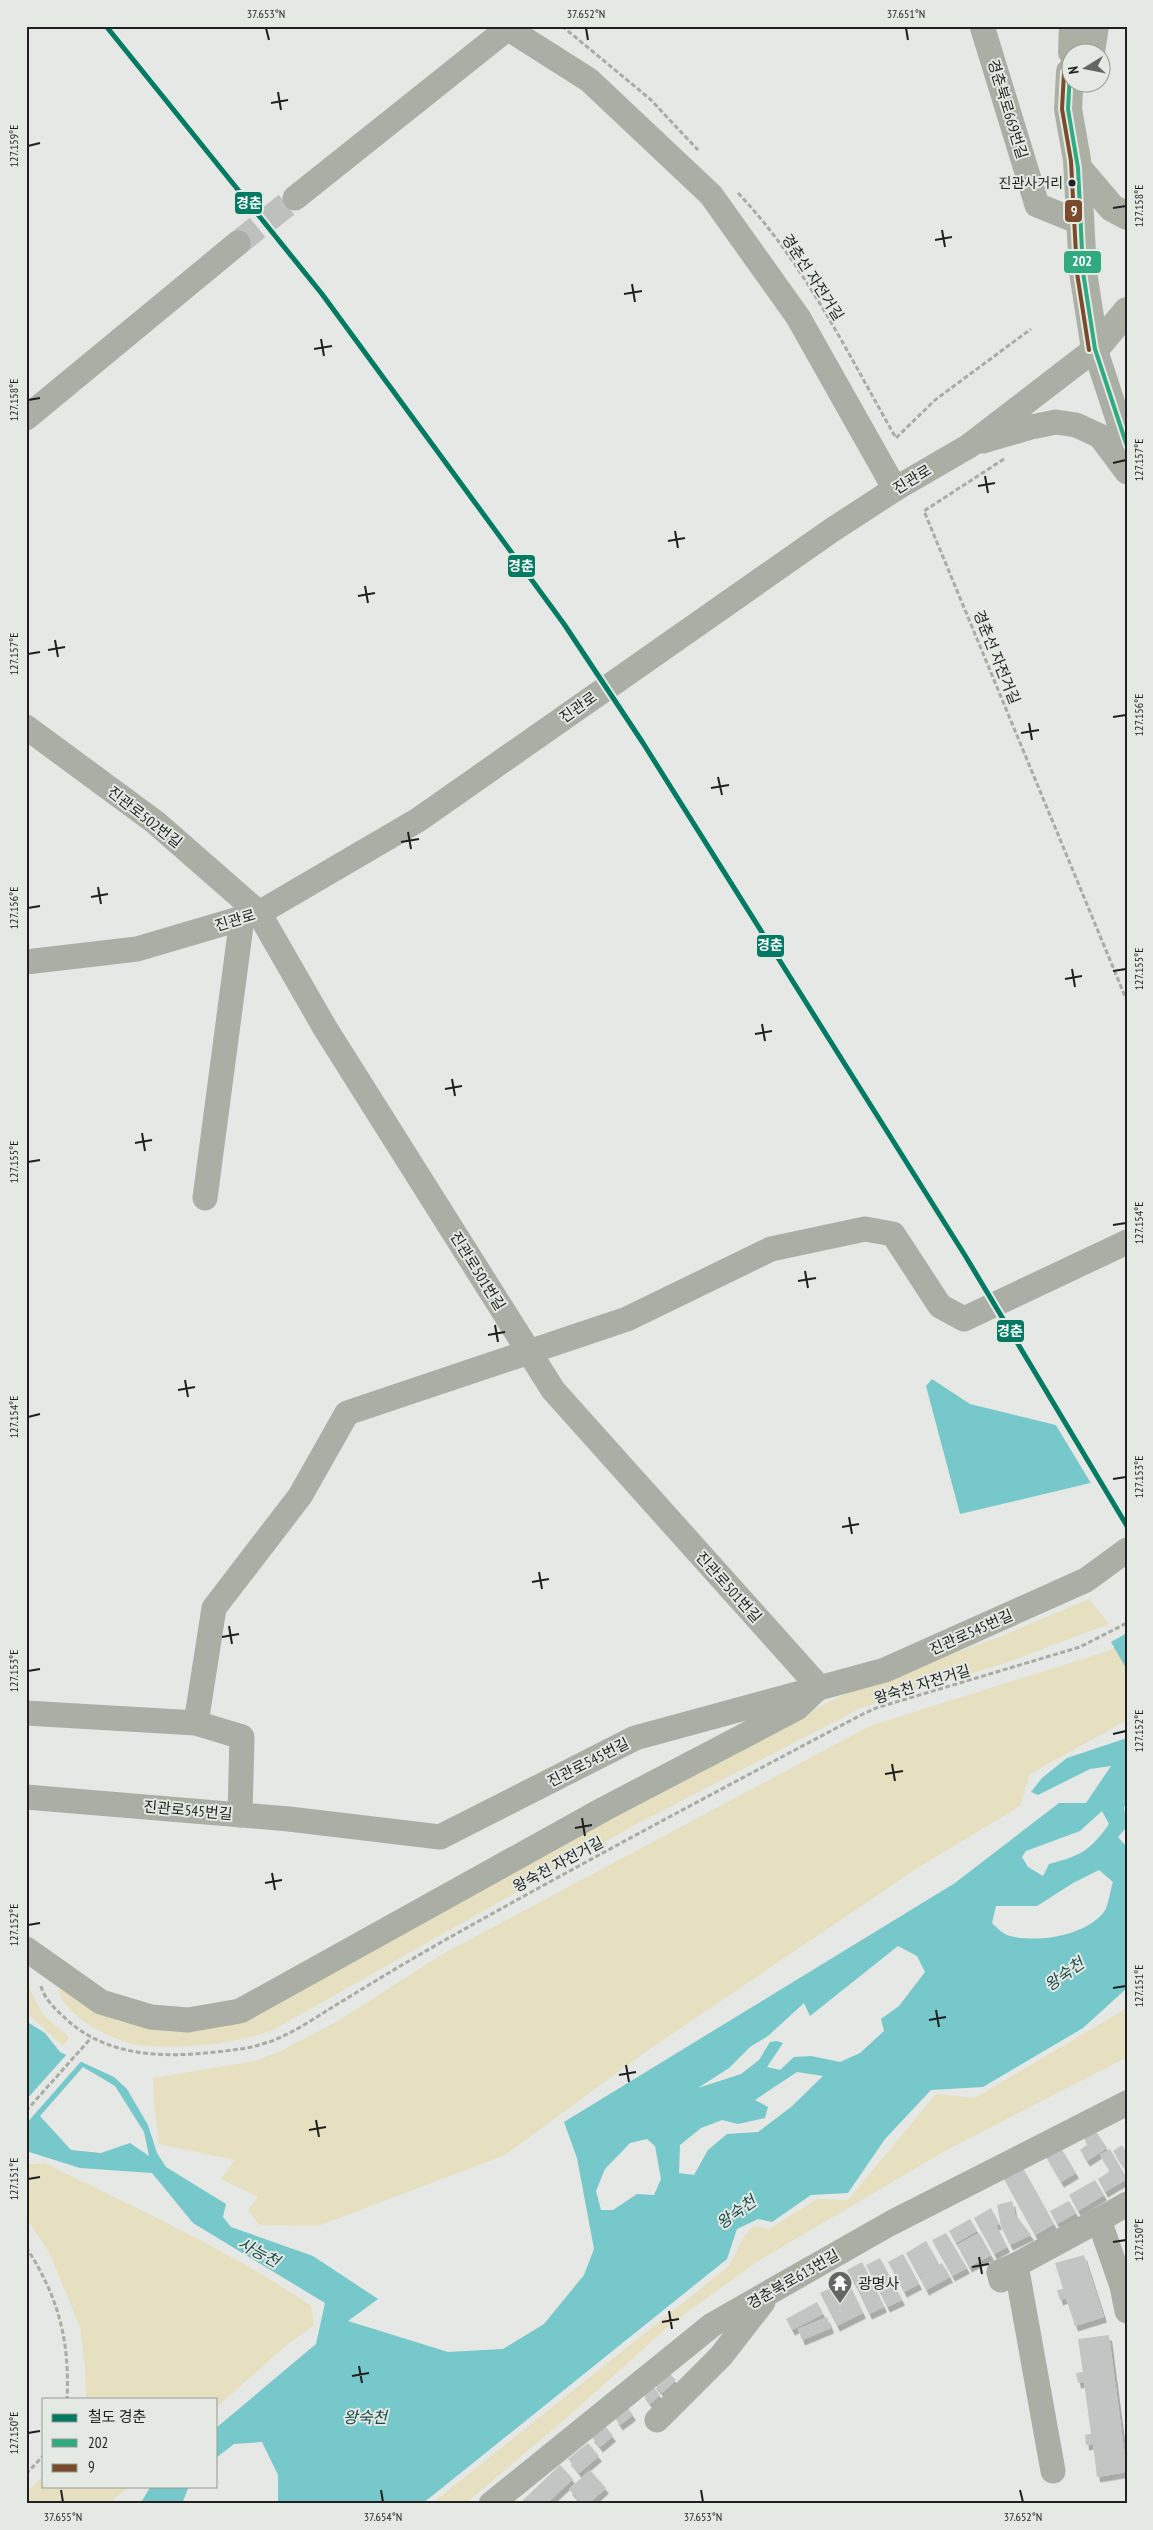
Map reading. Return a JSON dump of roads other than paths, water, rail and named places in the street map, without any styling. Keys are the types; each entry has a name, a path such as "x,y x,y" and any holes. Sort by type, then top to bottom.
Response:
{"main road":[{"path":"1072,42 1073,26"},
{"path":"1093,42 1095,26"},
{"path":"1069,92 1068,109 1078,164 1112,208 1127,216"},
{"path":"1087,92 1078,164 1079,222 1083,272 1095,348"},
{"name":"진관로","path":"1095,348 1127,311"}],"street":[{"name":"경춘북로669번길","path":"982,26 1037,205 1079,222"},
{"path":"295,198 506,27 589,80 711,195 798,317 895,488"},
{"path":"26,418 238,243"},
{"path":"1095,348 1127,447"},
{"name":"진관로","path":"26,962 137,949 250,915 418,820 649,657 895,488 968,446 1095,348"},
{"path":"968,446 1031,427 1056,422 1076,425 1100,436 1127,472"},
{"name":"진관로502번길","path":"26,726 155,822 250,915"},
{"path":"205,1198 250,915"},
{"name":"진관로501번길","path":"250,915 325,1028 552,1390 819,1687"},
{"path":"196,1723 214,1608 300,1496 347,1413 627,1318 771,1249 865,1229 893,1234 940,1306 964,1319 1127,1242"},
{"name":"진관로545번길","path":"26,1796 240,1814 440,1837 635,1738 885,1670 1086,1580 1127,1550"},
{"path":"26,1949 101,2002 143,2014 188,2020 240,2010 604,1809 797,1708 819,1687"},
{"path":"26,1713 196,1723 242,1737 240,1814"},
{"name":"경춘북로613번길","path":"491,2504 712,2325 891,2224 1127,2104"},
{"path":"1053,2471 1008,2272 1127,2204"},
{"path":"1099,2220 1124,2285 1127,2311"},
{"path":"657,2420 721,2356 771,2292"}],"water":[{"path":"932,1379 970,1404 1092,1434 1107,1479 960,1514 926,1386"},
{"path":"1127,1633 1127,1670 1111,1642"},
{"name":"왕숙천","path":"1127,1738 1127,1805 1124,1807 1127,1827 1118,1837 1127,1847 1127,1988 1083,2028 983,2087 931,2090 885,2139 848,2193 811,2195 772,2222 758,2219 737,2229 727,2259 422,2504 278,2504 278,2475 262,2442 234,2444 218,2456 218,2426 316,2344 325,2303 193,2223 152,2173 80,2168 26,2151 26,2021 45,2033 60,2052 114,2077 127,2089 148,2125 157,2153 166,2167 226,2204 223,2217 231,2227 313,2256 378,2299 348,2321 448,2352 503,2349 544,2324 584,2275 594,2249 577,2158 564,2122 955,1883 1059,1803 1086,1803 1111,1766 1090,1769 1038,1795 1031,1792 1042,1778 1067,1758","holes":["1102,1811 1109,1824 1096,1841 1084,1851 1049,1864 1043,1876 1028,1867 1022,1857 1026,1851 1080,1831","1099,1870 1113,1882 1104,1912 1085,1927 1059,1936 1032,1939 1007,1935 992,1923 996,1906 1037,1906 1073,1883","898,1946 917,1956 925,1972 899,2006 881,2019 884,2031 860,2053 840,2062 811,2056 794,2057 780,2070 767,2067 783,2043 777,2041 770,2042 759,2060 741,2074 698,2088 729,2068 750,2047 768,2036 804,2003 810,2016","83,2067 115,2086 144,2132 149,2156 130,2143 101,2153 71,2150 40,2116","797,2072 823,2076 791,2107 758,2132 727,2134 708,2150 694,2175 679,2173 680,2145 701,2128 722,2120 738,2124 765,2118 768,2107 755,2100","647,2139 655,2146 661,2179 654,2195 637,2194 613,2210 601,2210 596,2191 605,2169 630,2143"]},
{"path":"150,2488 188,2488 182,2504 140,2504"}],"tunnel":[{"path":"238,243 295,198"}],"rail line":[{"name":"경춘","path":"106,26 322,294 564,624 643,743 966,1257 1127,1526"}],"place":[{"name":"진관사거리","path":"1072,183"},
{"name":"광명사","path":"840,2304"}],"water label":[{"name":"사능천","path":"259,2252"}]}
